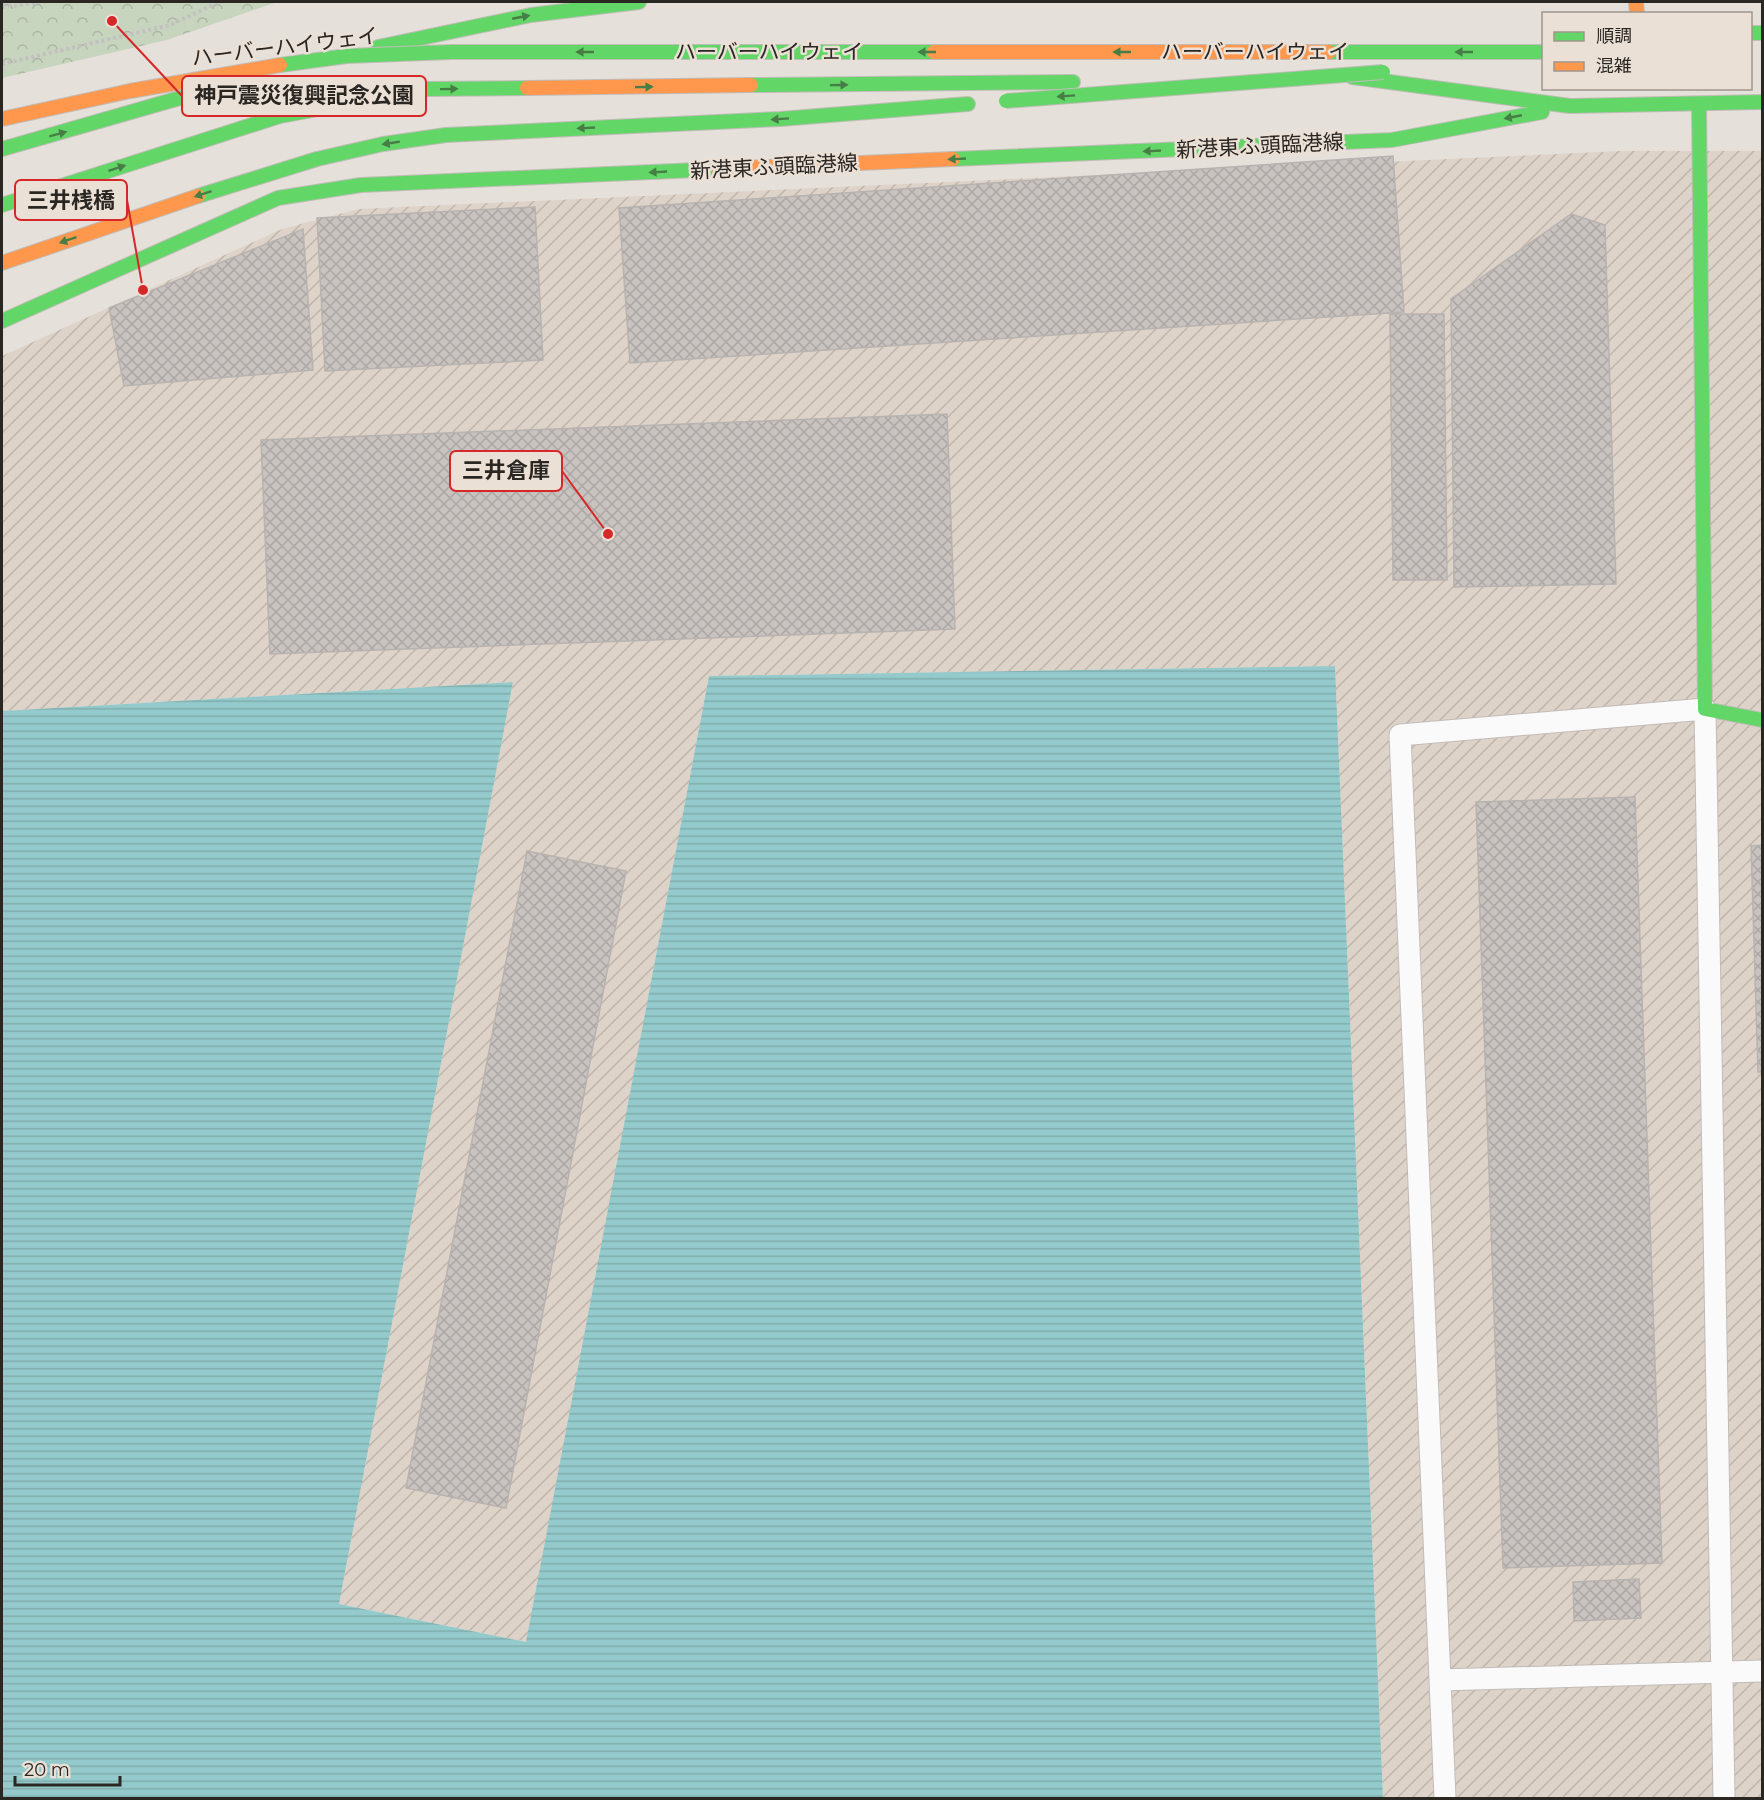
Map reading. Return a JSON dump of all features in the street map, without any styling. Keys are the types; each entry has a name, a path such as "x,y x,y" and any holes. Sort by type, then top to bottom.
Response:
{"street":[{"path":"2,149 273,71 531,15 639,2"},
{"name":"ハーバーハイウェイ","path":"364,36 530,31"},
{"name":"ハーバーハイウェイ","path":"2,119 116,92 233,72 350,56 452,52 1542,52"},
{"path":"1443,67 1542,59"},
{"path":"2,263 123,221 317,159 383,144 446,135 780,119 1410,69"},
{"name":"新港東ふ頭臨港線","path":"2,205 280,116 426,89 1356,77 1570,106 1762,102"},
{"path":"1642,90 1644,105"},
{"path":"1699,104 1704,709 1762,720"},
{"name":"新港東ふ頭臨港線","path":"2,321 278,198 361,185 1392,140 1570,106"}],"lane":[{"path":"1444,1798 1400,735 1704,709 1724,1798"},
{"path":"1440,1680 1762,1671"}],"path":[{"path":"2,4 15,6 40,2"},
{"path":"2,64 170,25 219,2"}],"shaded area":[{"path":"1622,151 1762,151 1762,1798 1383,1798 1335,666 709,676 527,1642 339,1604 513,682 2,711 2,356 282,229 359,209"}],"green space":[{"path":"2,2 277,2 167,40 2,78"}],"water":[{"path":"1335,666 1383,1798 2,1798 2,711 513,682 339,1604 526,1642 709,676"}],"building":[{"path":"1393,156 1404,312 630,363 619,208"},
{"path":"535,207 543,360 325,371 317,218"},
{"path":"1571,214 1605,225 1616,584 1454,587 1451,299"},
{"path":"303,229 313,370 124,386 109,308"},
{"path":"1390,314 1444,314 1447,580 1393,580"},
{"path":"947,414 955,629 270,654 261,440"},
{"path":"1635,797 1662,1563 1503,1568 1476,802"},
{"path":"1762,845 1762,1072 1758,1072 1751,846"},
{"path":"527,851 626,871 506,1508 406,1488"},
{"path":"1639,1579 1641,1618 1574,1621 1573,1582"}],"traffic: fast":[{"path":"378,47 531,15 639,2"},
{"path":"1752,33 1762,33"},
{"path":"280,65 347,56 452,52 934,52"},
{"path":"1329,52 1542,52"},
{"path":"1006,101 1383,72"},
{"path":"1352,77 1570,106 1762,102"},
{"path":"751,85 1073,82"},
{"path":"2,149 232,83"},
{"path":"2,205 280,116 426,89 527,88"},
{"path":"198,196 317,159 383,144 446,135 780,119 968,104"},
{"path":"1699,104 1705,709 1762,720"},
{"path":"953,159 1392,140 1542,112"},
{"path":"2,321 278,198 361,185 719,169"}],"traffic: slow":[{"path":"1636,2 1637,12"},
{"path":"934,52 1329,52"},
{"path":"2,119 130,91 280,65"},
{"path":"527,88 751,85"},
{"path":"719,169 953,159"},
{"path":"2,263 198,196"}],"place":[{"name":"神戸震災復興記念公園","path":"112,21"},
{"name":"三井桟橋","path":"143,290"},
{"name":"三井倉庫","path":"608,534"}]}
